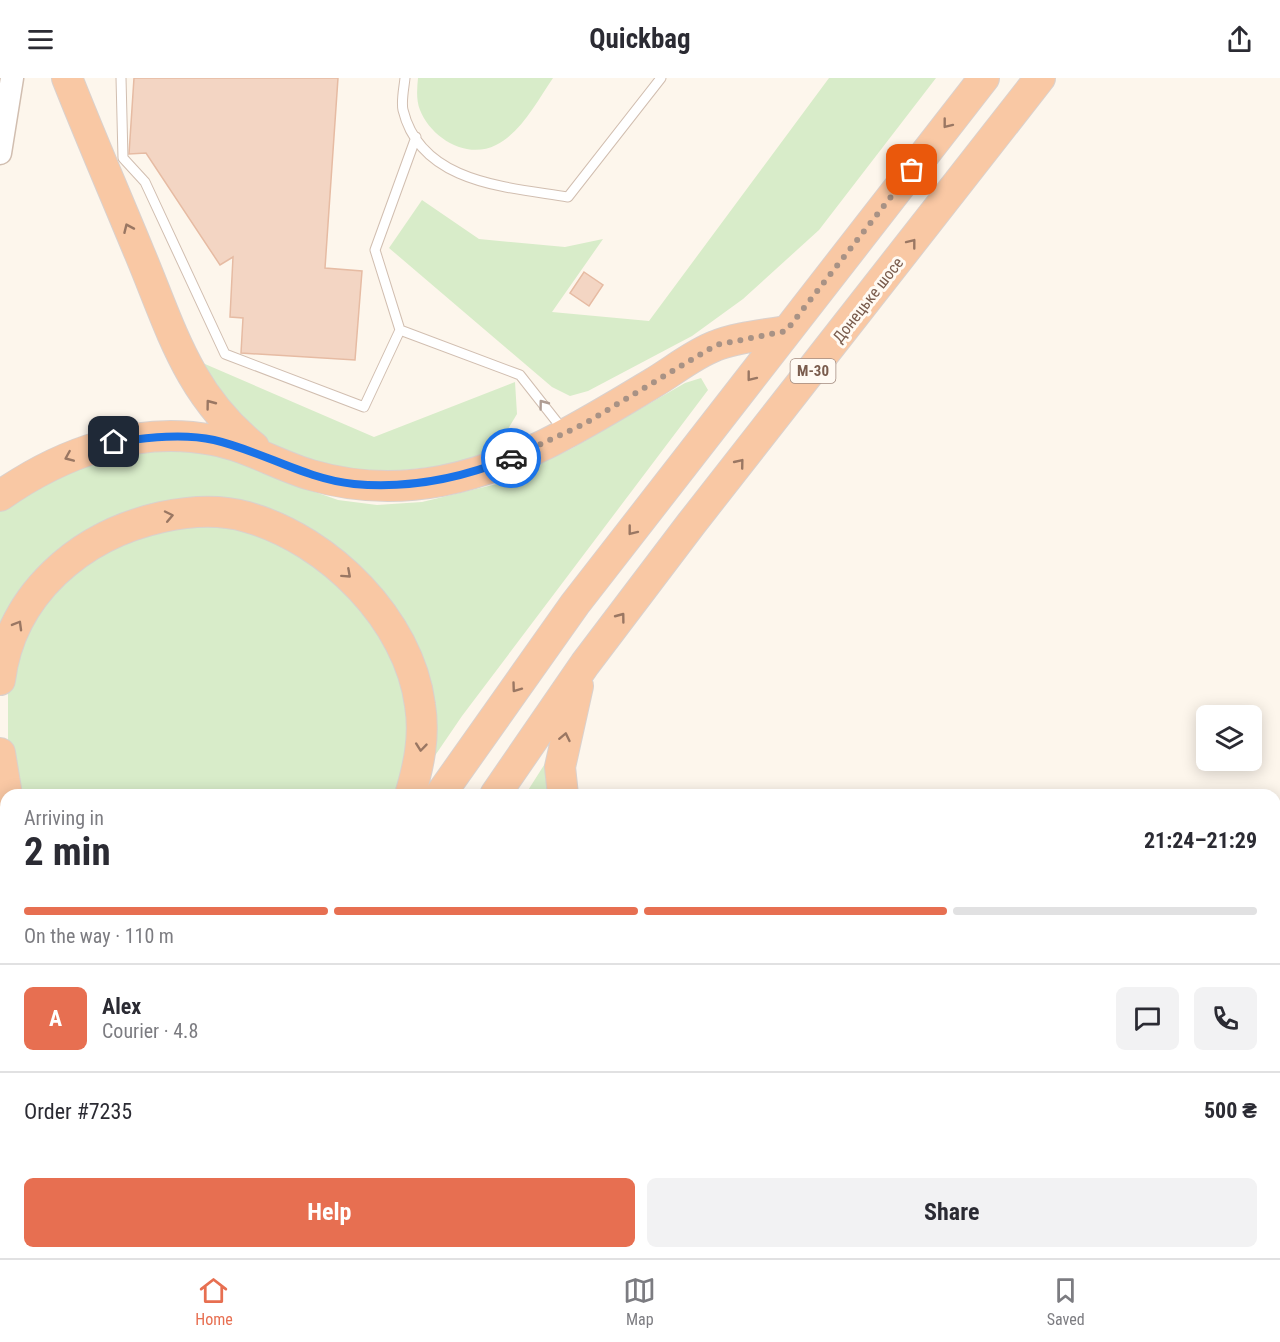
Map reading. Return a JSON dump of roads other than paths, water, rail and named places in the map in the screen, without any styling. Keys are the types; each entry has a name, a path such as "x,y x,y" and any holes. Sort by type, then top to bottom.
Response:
{"highway":[{"path":"67,78 103,171 184,362 214,410 230,428 268,458"},
{"name":"М-30","path":"444,789 576,604 984,78"},
{"name":"Донецьке шосе","path":"585,664 691,524 1040,78"},
{"path":"0,496 42,469 114,442 155,437 212,440 268,458 310,475 353,484 400,486 441,481 481,470 565,433 716,345 786,331"},
{"path":"0,680 5,653 14,632 39,589 62,564 89,544 132,524 189,512 217,512 246,517 274,526 333,562 363,589 388,624 406,657 420,703 421,752 412,789"},
{"path":"562,789 560,767 564,744 572,702 585,664"},
{"name":"М-30","path":"499,789 585,664"},
{"path":"0,753 6,789"}],"street":[{"path":"0,153 12,78"}],"lane":[{"path":"121,78 123,158 145,182 225,354 364,407 400,330 375,250 416,138"},
{"path":"405,78 403,110 416,138 443,166 474,181 568,197 661,78"},
{"path":"400,330 520,375 565,433"}]}
